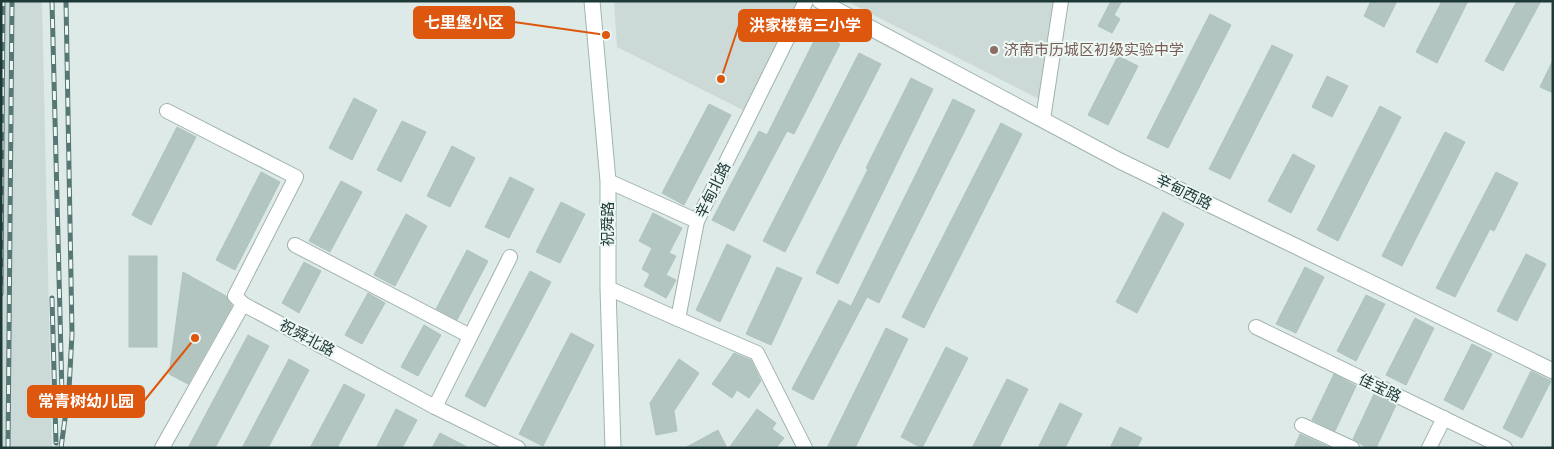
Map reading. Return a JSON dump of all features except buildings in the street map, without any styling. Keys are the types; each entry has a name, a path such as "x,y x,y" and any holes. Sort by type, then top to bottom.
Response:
{"street":[{"name":"祝舜路","path":"592,1 608,181 608,288 613,448"},
{"name":"辛甸北路","path":"678,319 697,221 806,1"},
{"name":"辛甸西路","path":"820,1 1120,161 1553,371"},
{"path":"1043,119 1062,1"},
{"path":"162,448 243,304 235,296 296,177 167,111"},
{"path":"608,181 697,221"},
{"path":"295,245 470,336"},
{"path":"435,407 510,257"},
{"path":"608,288 757,353 805,448"},
{"name":"祝舜北路","path":"243,304 435,407 518,448"},
{"name":"佳宝路","path":"1256,327 1505,448"},
{"path":"1429,448 1444,418"},
{"path":"1302,425 1352,448"}],"shaded area":[{"path":"1,1 42,1 52,448 1,448"},
{"path":"614,1 801,1 745,111 617,47"},
{"name":"济南市历城区初级实验中学","path":"846,1 1054,1 1039,99"}],"railway":[{"path":"1,294 3,1"},
{"path":"8,448 12,1"},
{"path":"52,1 62,394"},
{"path":"61,448 69,389 72,334 66,1"},
{"path":"52,298 56,443"}],"place":[{"name":"七里堡小区","path":"606,35"},
{"name":"济南市历城区初级实验中学","path":"994,50"},
{"name":"洪家楼第三小学","path":"721,79"},
{"name":"常青树幼儿园","path":"195,338"}]}
